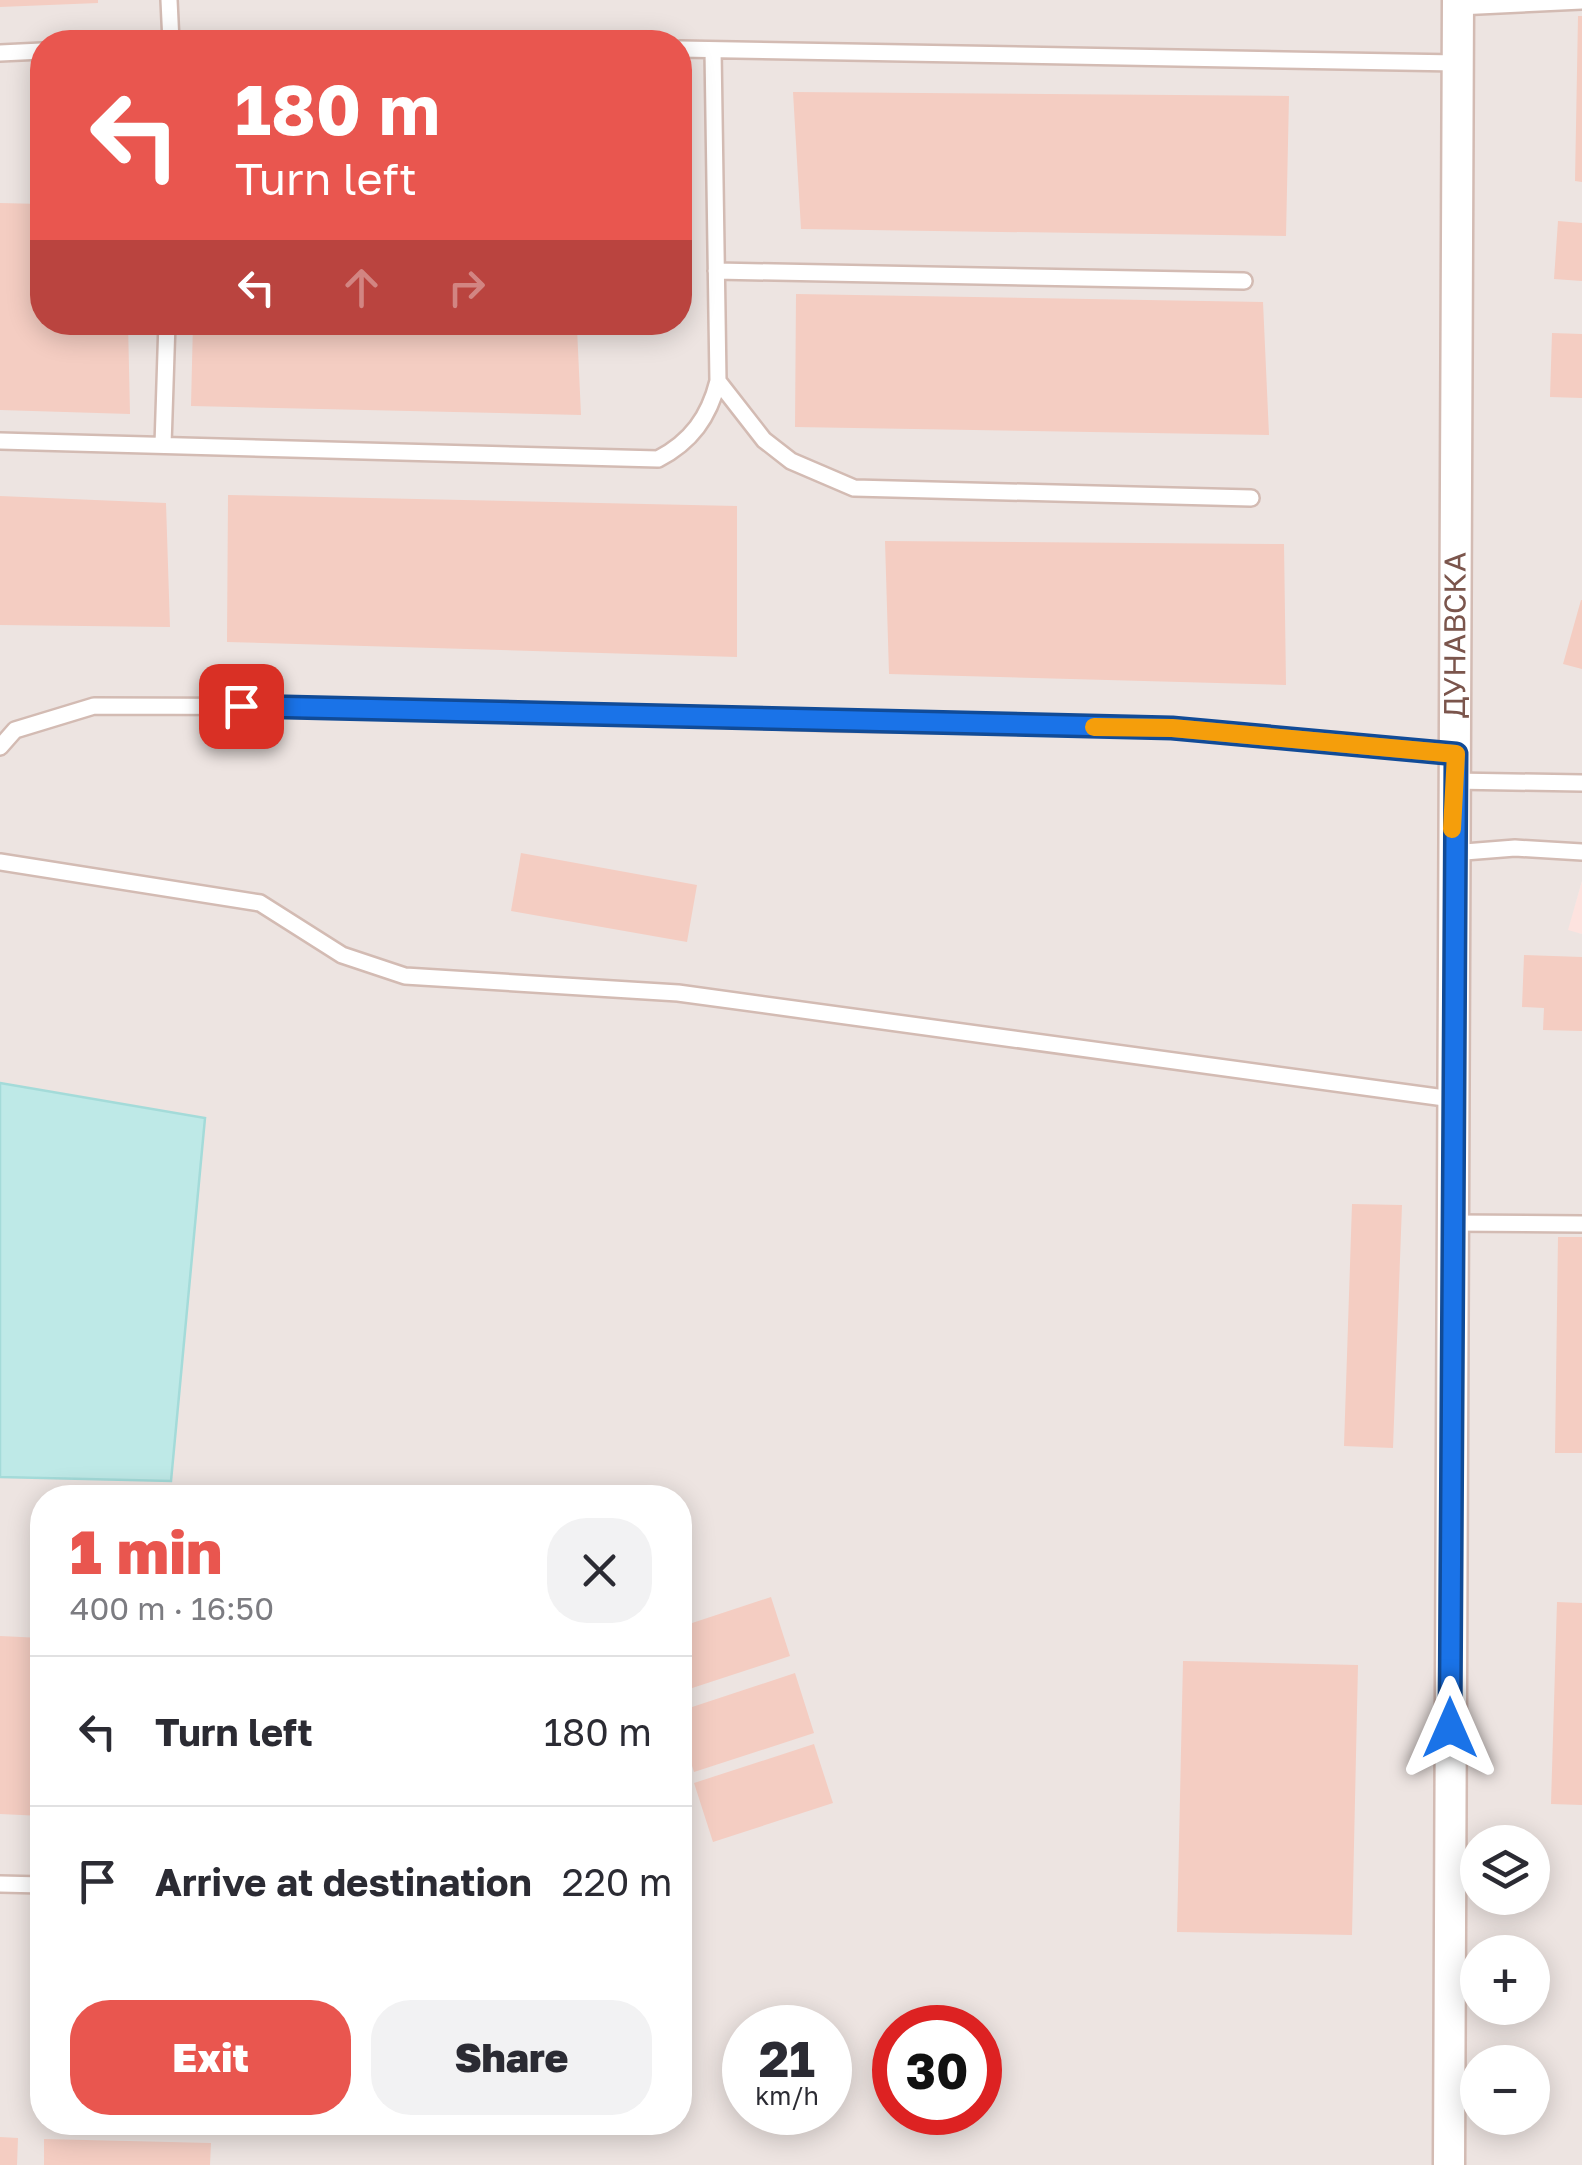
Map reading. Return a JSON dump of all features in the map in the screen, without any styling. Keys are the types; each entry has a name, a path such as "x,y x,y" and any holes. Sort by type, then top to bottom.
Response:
{"street":[{"name":"ДУНАВСКА","path":"1449,2165 1458,3"}],"lane":[{"path":"169,0 170,30"},
{"name":"ДУНАВСКА","path":"1458,3 1582,1"},
{"path":"692,49 1457,63"},
{"path":"0,440 658,459 675,450 703,421 718,380 713,50"},
{"path":"0,53 30,52"},
{"path":"716,271 1244,280"},
{"path":"163,445 166,335"},
{"path":"718,380 764,440 791,460 854,488 1251,498"},
{"path":"0,747 7,726 94,706 389,707 834,723 1172,728 1520,779 1582,784"},
{"path":"1452,853 1514,848 1582,852"},
{"path":"0,862 246,899 285,916 342,955 406,976 678,993 1452,1098"},
{"path":"1451,1223 1582,1224"},
{"path":"0,1884 30,1885"}],"shaded area":[{"path":"0,0 1582,0 1582,881 1568,930 1582,934 1582,2165 0,2165"},
{"path":"1582,881 1582,934 1567,931"}],"water":[{"path":"0,1083 205,1118 171,1481 0,1477"}],"building":[{"path":"0,0 98,0 98,3 0,7"},
{"path":"1578,16 1582,16 1582,182 1575,181"},
{"path":"793,92 1289,96 1286,236 801,229"},
{"path":"0,203 30,204 30,335 128,335 130,414 0,410"},
{"path":"1558,221 1582,223 1582,281 1554,279"},
{"path":"796,294 1263,302 1269,435 795,427"},
{"path":"1552,333 1582,334 1582,398 1550,397"},
{"path":"193,335 577,335 581,415 191,406"},
{"path":"228,495 737,506 737,657 227,642"},
{"path":"0,496 166,503 170,627 0,625"},
{"path":"885,541 1284,544 1286,685 889,674"},
{"path":"1582,600 1582,669 1563,664"},
{"path":"521,853 697,885 687,942 511,911"},
{"path":"1524,955 1582,957 1582,1031 1543,1030 1544,1008 1522,1007"},
{"path":"1352,1204 1402,1205 1393,1448 1344,1446"},
{"path":"1558,1237 1582,1237 1582,1453 1555,1453"},
{"path":"771,1597 790,1656 692,1688 692,1623"},
{"path":"1557,1602 1582,1603 1582,1805 1551,1804"},
{"path":"0,1636 30,1637 30,1815 0,1814"},
{"path":"1183,1661 1358,1665 1352,1935 1177,1932"},
{"path":"795,1673 814,1733 694,1772 692,1707"},
{"path":"814,1744 833,1803 713,1842 694,1783"},
{"path":"0,2137 18,2138 17,2165 0,2165"},
{"path":"44,2139 211,2143 210,2165 44,2165"}],"slow traffic":[{"path":"1094,727 1172,728 1456,754 1452,829"}],"route":[{"path":"241,706 1172,728 1456,754 1452,888 1450,1728"}]}
